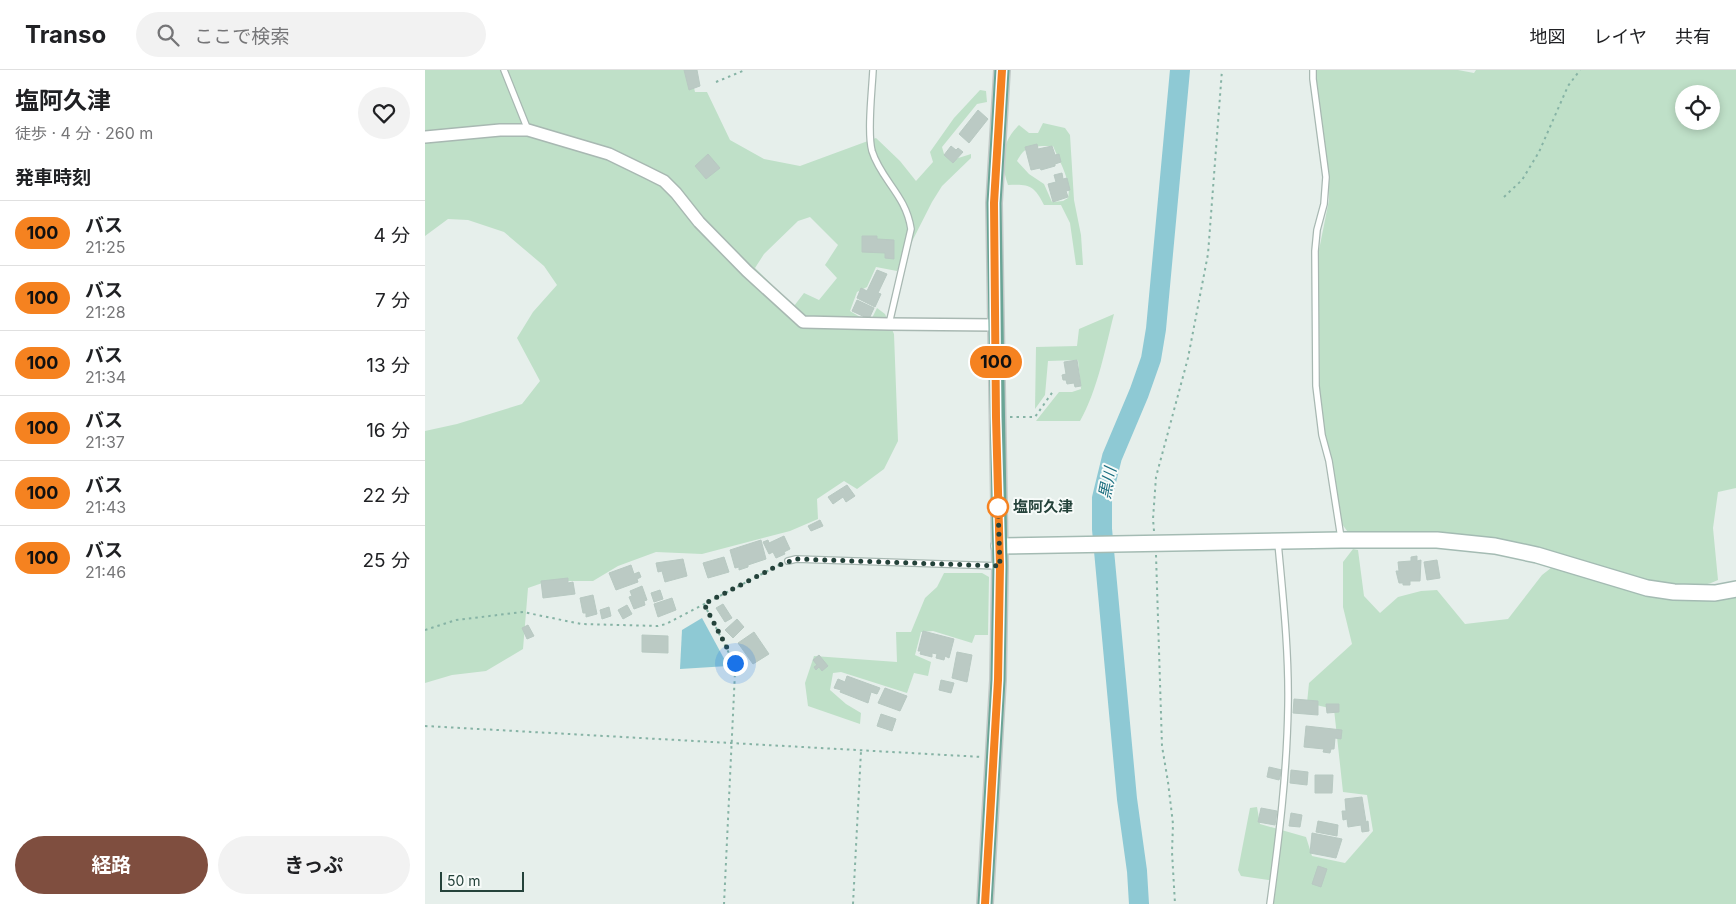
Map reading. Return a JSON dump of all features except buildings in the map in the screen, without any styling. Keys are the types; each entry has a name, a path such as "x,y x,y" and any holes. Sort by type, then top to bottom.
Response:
{"main road":[{"path":"985,904 997,712 1000,566 996,417 994,203 1002,70"}],"street":[{"path":"425,137 500,130 528,130 609,154 664,181 699,222 747,271 803,322 995,325"},
{"path":"999,546 1437,540 1495,546 1537,555 1647,588 1674,592 1715,593 1736,589"}],"lane":[{"path":"503,70 528,130"},
{"path":"873,70 870,135 872,150 904,204 911,229 889,324"},
{"path":"1313,70 1326,177 1324,204 1317,230 1315,250 1316,386 1341,540"},
{"path":"1270,904 1283,806 1288,707 1288,663 1278,542"},
{"path":"788,560 1000,566"}],"path":[{"path":"716,82 745,70"},
{"path":"1175,904 1171,852 1173,824 1161,746 1153,519 1157,477 1188,358 1208,254 1222,70"},
{"path":"1504,198 1522,180 1539,152 1568,86 1580,70"},
{"path":"996,417 1035,417 1054,390"},
{"path":"425,630 456,620 523,612 581,624 658,626 667,624 788,560"},
{"path":"704,604 735,663 733,743 724,904"},
{"path":"425,726 994,758"},
{"path":"853,904 861,750"}],"green space":[{"path":"425,70 690,70 695,92 707,92 730,140 764,159 800,166 876,138 900,161 916,181 933,162 930,152 954,118 980,90 986,91 987,102 977,104 942,147 944,154 952,160 971,154 971,158 942,186 897,271 876,267 867,287 857,292 850,311 865,320 871,320 877,308 885,314 894,334 898,441 884,469 857,489 844,481 817,499 818,519 790,531 702,554 656,552 618,566 593,581 548,581 528,588 523,649 486,671 452,675 425,683 425,431 457,424 522,404 540,381 517,338 533,312 557,285 544,266 504,232 468,220 448,219 425,236","holes":["810,217 838,245 825,265 837,278 819,300 804,293 794,306 755,268 764,254 798,221"]},
{"path":"1317,70 1458,70 1474,73 1476,70 1736,70 1736,488 1718,492 1713,528 1718,580 1698,586 1676,586 1633,576 1515,542 1459,534 1350,535 1342,524 1325,433 1320,392 1318,255 1329,200 1328,170 1316,79"},
{"path":"1043,123 1065,128 1070,135 1074,200 1081,235 1083,265 1076,265 1070,223 1061,205 1044,205 1037,193 1030,187 1008,185 1005,177 1003,161 1005,146 1013,132 1019,125 1029,133 1038,133","holes":["1053,146 1064,171 1069,192 1068,198 1063,201 1052,202 1044,184 1029,174 1017,161 1027,149"]},
{"path":"1114,314 1092,396 1080,421 1036,421 1059,392 1072,392 1081,389 1078,360 1048,361 1045,395 1035,409 1036,347 1077,346 1079,329"},
{"path":"1353,549 1358,550 1364,596 1380,613 1398,597 1421,591 1437,590 1465,624 1508,619 1542,575 1551,568 1627,590 1669,599 1736,594 1736,904 1271,904 1276,881 1241,876 1238,870 1250,808 1257,807 1260,824 1306,837 1312,856 1345,863 1373,831 1367,795 1343,792 1334,709 1307,703 1309,683 1352,644 1343,607 1343,562"},
{"path":"944,573 982,573 989,577 988,635 975,635 972,643 933,631 921,632 915,655 931,662 928,676 914,673 907,693 841,672 833,673 830,690 846,704 861,713 860,724 808,706 805,683 814,656 897,662 896,632 911,632 925,598 937,587"}],"water":[{"path":"702,618 728,666 680,669 682,630"}],"waterway":[{"name":"黒川","path":"1139,904 1137,871 1127,799 1102,529 1102,498 1112,457 1151,359 1156,329 1180,70"}],"bus line":[{"name":"100","path":"985,904 998,680 1000,566 996,417 994,203 1002,70"}],"place":[{"name":"塩阿久津","path":"998,507"}],"route":[{"path":"735,663 704,604 788,560 1000,566 998,507"}]}
